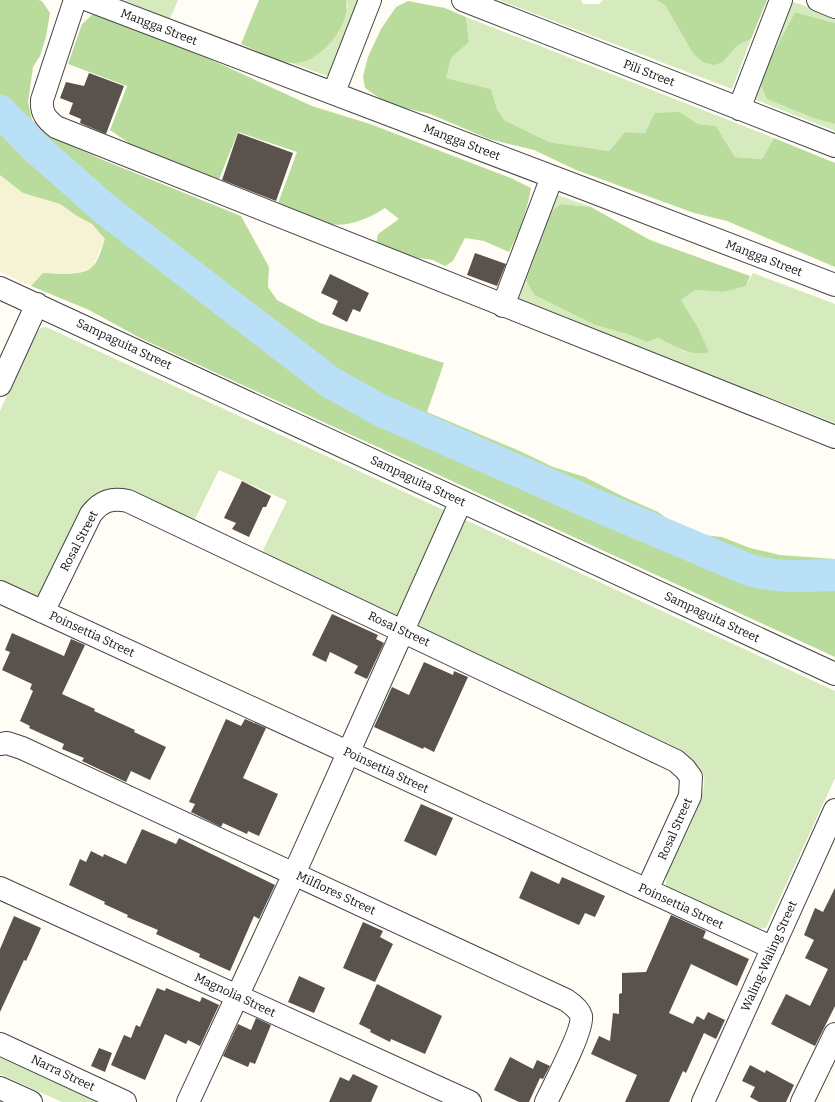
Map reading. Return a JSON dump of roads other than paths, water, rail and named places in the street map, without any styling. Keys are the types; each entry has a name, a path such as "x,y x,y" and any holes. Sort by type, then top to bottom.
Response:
{"street":[{"path":"75,0 42,100 44,116 56,127 835,437"},
{"name":"Mangga Street","path":"88,0 334,92 552,178 835,285"},
{"path":"334,92 370,0"},
{"name":"Pili Street","path":"463,0 835,146"},
{"path":"739,108 781,0"},
{"path":"818,0 835,7"},
{"path":"503,306 552,178"},
{"name":"Sampaguita Street","path":"0,288 835,674"},
{"path":"0,385 37,304"},
{"name":"Rosal Street","path":"43,612 91,514 97,506 106,501 117,499 128,501 676,761 691,777 690,796 647,890"},
{"path":"188,1102 349,753 461,501"},
{"name":"Poinsettia Street","path":"0,592 772,948"},
{"name":"Milflores Street","path":"0,744 7,743 22,748 558,996 573,1005 581,1016 580,1028 546,1102"},
{"name":"Waling-Waling Street","path":"703,1102 835,810"},
{"name":"Magnolia Street","path":"0,888 470,1102"},
{"path":"802,1102 835,1034"},
{"name":"Narra Street","path":"0,1044 125,1102"},
{"path":"0,1088 31,1102"}],"waterway":[{"path":"0,111 37,149 105,209 330,382 380,410 586,501 749,570 760,573 781,575 835,575"}]}
